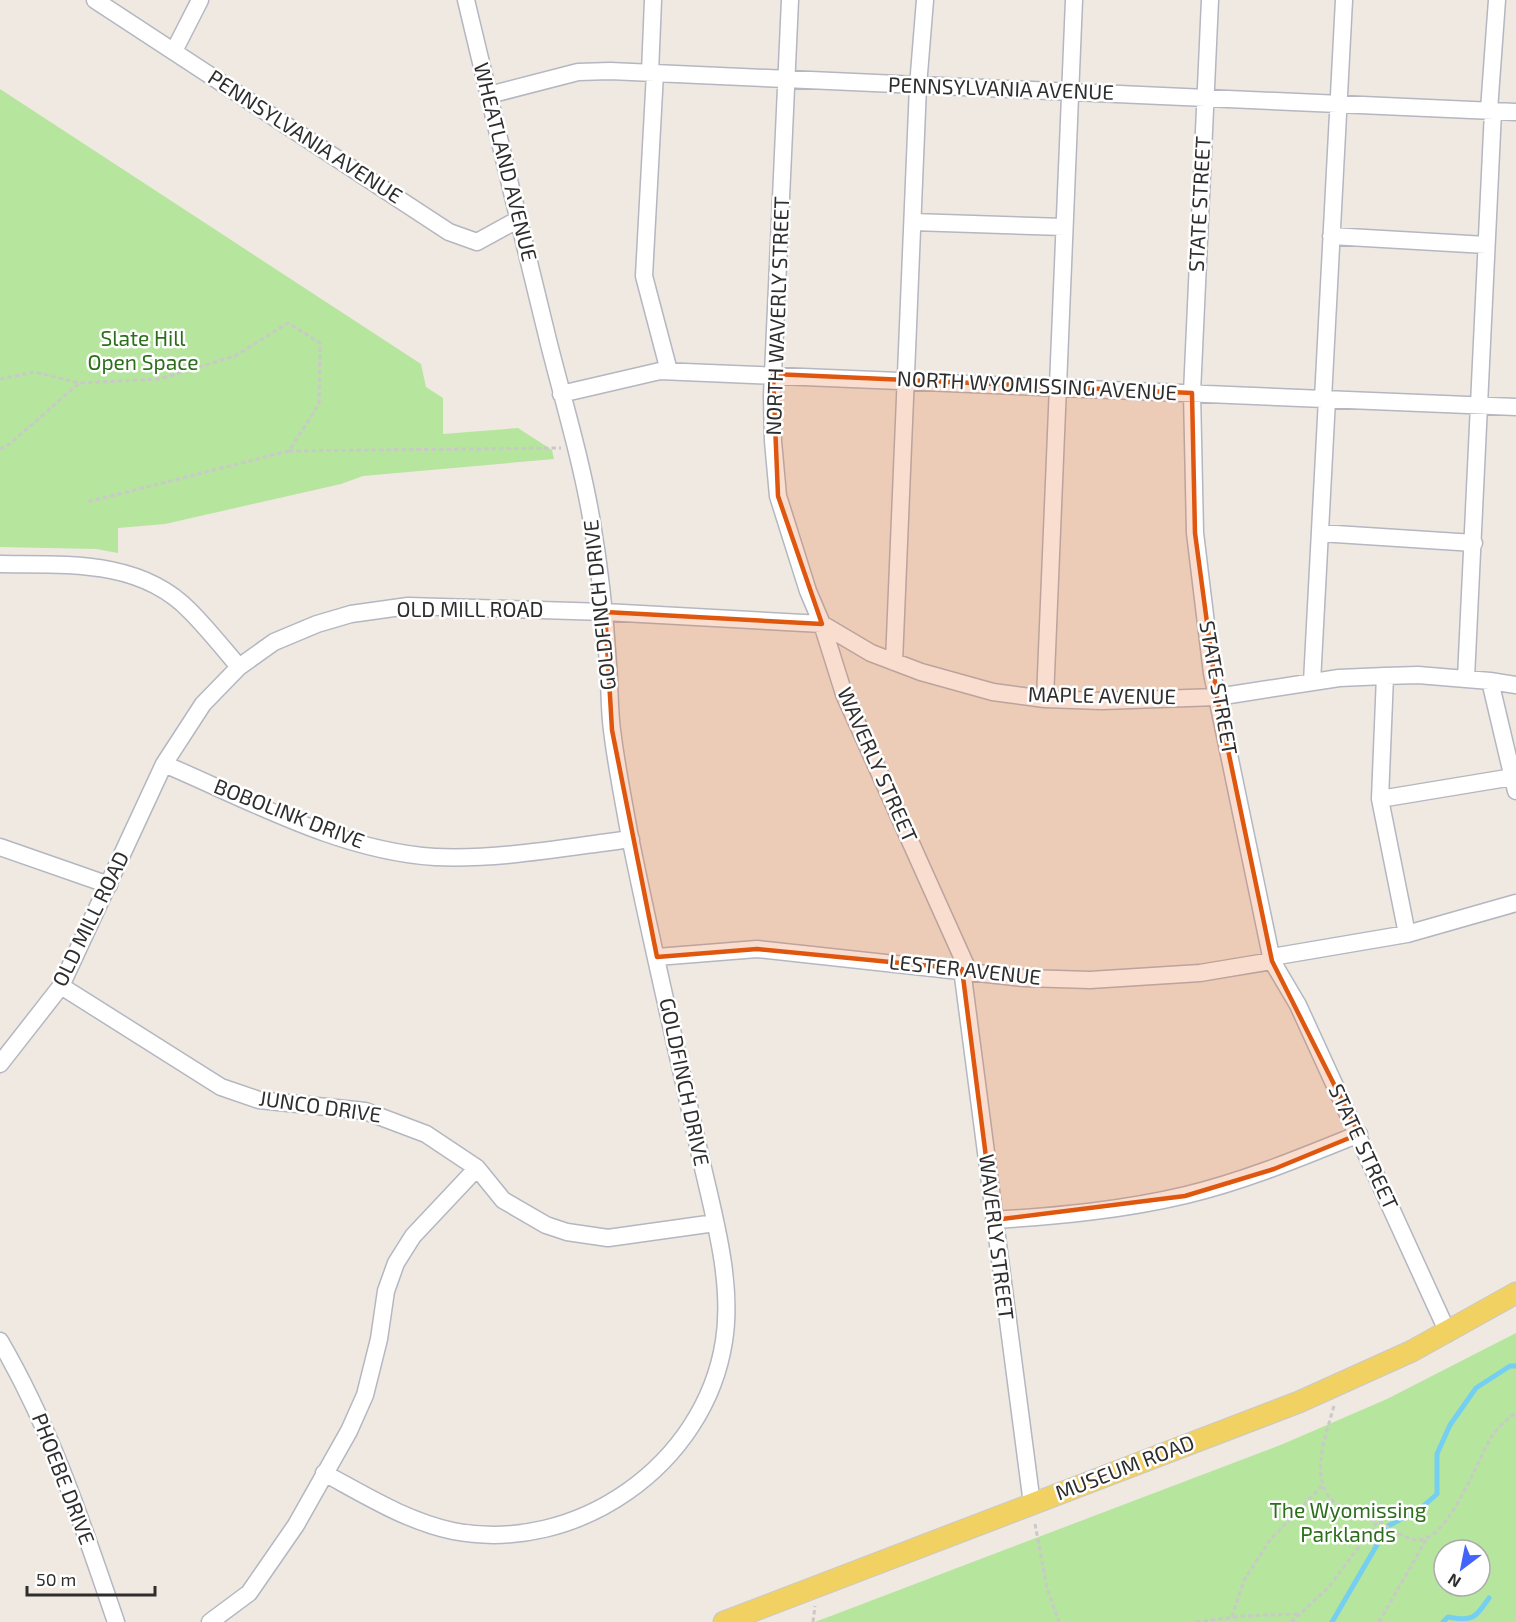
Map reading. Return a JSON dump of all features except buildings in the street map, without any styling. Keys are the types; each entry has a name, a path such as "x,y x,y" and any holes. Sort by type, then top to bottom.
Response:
{"main road":[{"name":"MUSEUM ROAD","path":"724,1622 1341,1384 1448,1333 1516,1293"}],"street":[{"name":"PENNSYLVANIA AVENUE","path":"95,0 449,232 477,242 519,219"},
{"path":"174,51 200,0"},
{"name":"WHEATLAND AVENUE","path":"466,0 544,324"},
{"path":"653,0 653,73 644,276 669,371"},
{"name":"NORTH WAVERLY STREET","path":"790,0 773,374 773,441 778,496 801,572 822,624"},
{"path":"894,662 918,86 925,0"},
{"path":"1045,699 1074,0"},
{"name":"STATE STREET","path":"1210,0 1192,393 1195,533 1217,697 1272,959 1298,1005 1359,1134 1448,1333"},
{"path":"1312,682 1331,236 1344,0"},
{"path":"1466,678 1481,405 1497,0"},
{"name":"PENNSYLVANIA AVENUE","path":"489,95 578,72 653,73 1516,112"},
{"path":"913,222 1064,227"},
{"path":"1331,236 1486,244"},
{"name":"GOLDFINCH DRIVE","path":"324,1473 420,1522 477,1534 536,1532 586,1515 622,1496 673,1452 695,1421 713,1383 724,1342 727,1301 715,1223 631,839 612,730 605,612 592,520 544,324"},
{"name":"NORTH WYOMISSING AVENUE","path":"561,394 640,374 669,371 1516,407"},
{"path":"1320,533 1474,543"},
{"path":"0,564 87,566 134,576 162,590 189,610 238,667"},
{"name":"OLD MILL ROAD","path":"0,1064 60,986 164,764 203,704 238,667 274,642 317,624 351,614 408,606 605,612 822,624"},
{"name":"MAPLE AVENUE","path":"822,624 871,653 894,662 957,683 1045,699 1102,701 1217,697 1312,682 1385,676 1466,678 1516,685"},
{"name":"WAVERLY STREET","path":"822,624 844,694 965,970 994,1220 1032,1504"},
{"path":"1385,676 1380,799 1407,934"},
{"path":"1380,799 1514,784 1490,681"},
{"name":"BOBOLINK DRIVE","path":"164,764 322,831 370,846 408,854 479,857 631,839"},
{"path":"0,847 109,885"},
{"name":"LESTER AVENUE","path":"657,957 757,949 1024,978 1090,980 1166,976 1407,934 1516,903"},
{"name":"JUNCO DRIVE","path":"60,986 221,1087 259,1100 345,1107 386,1116 426,1134 477,1168 503,1200 525,1215 567,1232 608,1238 715,1223"},
{"path":"994,1220 1121,1208 1185,1196 1274,1169 1359,1134"},
{"path":"210,1622 249,1593 281,1549 349,1431 365,1395 379,1339 386,1291 396,1263 413,1236 477,1168"},
{"name":"PHOEBE DRIVE","path":"0,1341 33,1402 63,1468 116,1622"}],"path":[{"path":"0,379 35,372 79,383 160,379 235,356 288,323 321,343 319,404 289,451"},
{"path":"0,450 79,383"},
{"path":"87,502 289,451 574,447"},
{"path":"1341,1384 1319,1470 1322,1486 1336,1504 1350,1513 1379,1522 1416,1540 1427,1538"},
{"path":"1379,1622 1427,1538 1446,1520 1464,1496 1488,1442 1507,1419 1516,1413"},
{"path":"1232,1617 1244,1580 1270,1540 1322,1486"},
{"path":"1032,1504 1047,1588 1059,1622"},
{"path":"1291,1622 1328,1588 1379,1522"},
{"path":"1196,1622 1232,1617 1300,1614"}],"highlighted area":[{"path":"773,374 1192,393 1195,533 1217,697 1272,961 1359,1134 1274,1169 1185,1196 994,1220 962,969 757,949 657,957 612,730 605,612 822,624 778,496"}],"green space":[{"name":"Slate Hill Open Space","path":"0,89 421,364 426,387 443,398 443,434 518,428 552,450 554,459 363,476 341,484 165,524 118,528 118,553 96,549 0,547"},
{"name":"The Wyomissing Parklands","path":"1516,1333 1516,1622 815,1622 1283,1444 1387,1399"}],"waterway":[{"path":"1332,1622 1388,1526 1420,1509 1437,1494 1437,1454 1450,1425 1476,1388 1510,1366 1516,1366"},
{"path":"1443,1622 1448,1617 1463,1619 1473,1617 1489,1598"}]}
